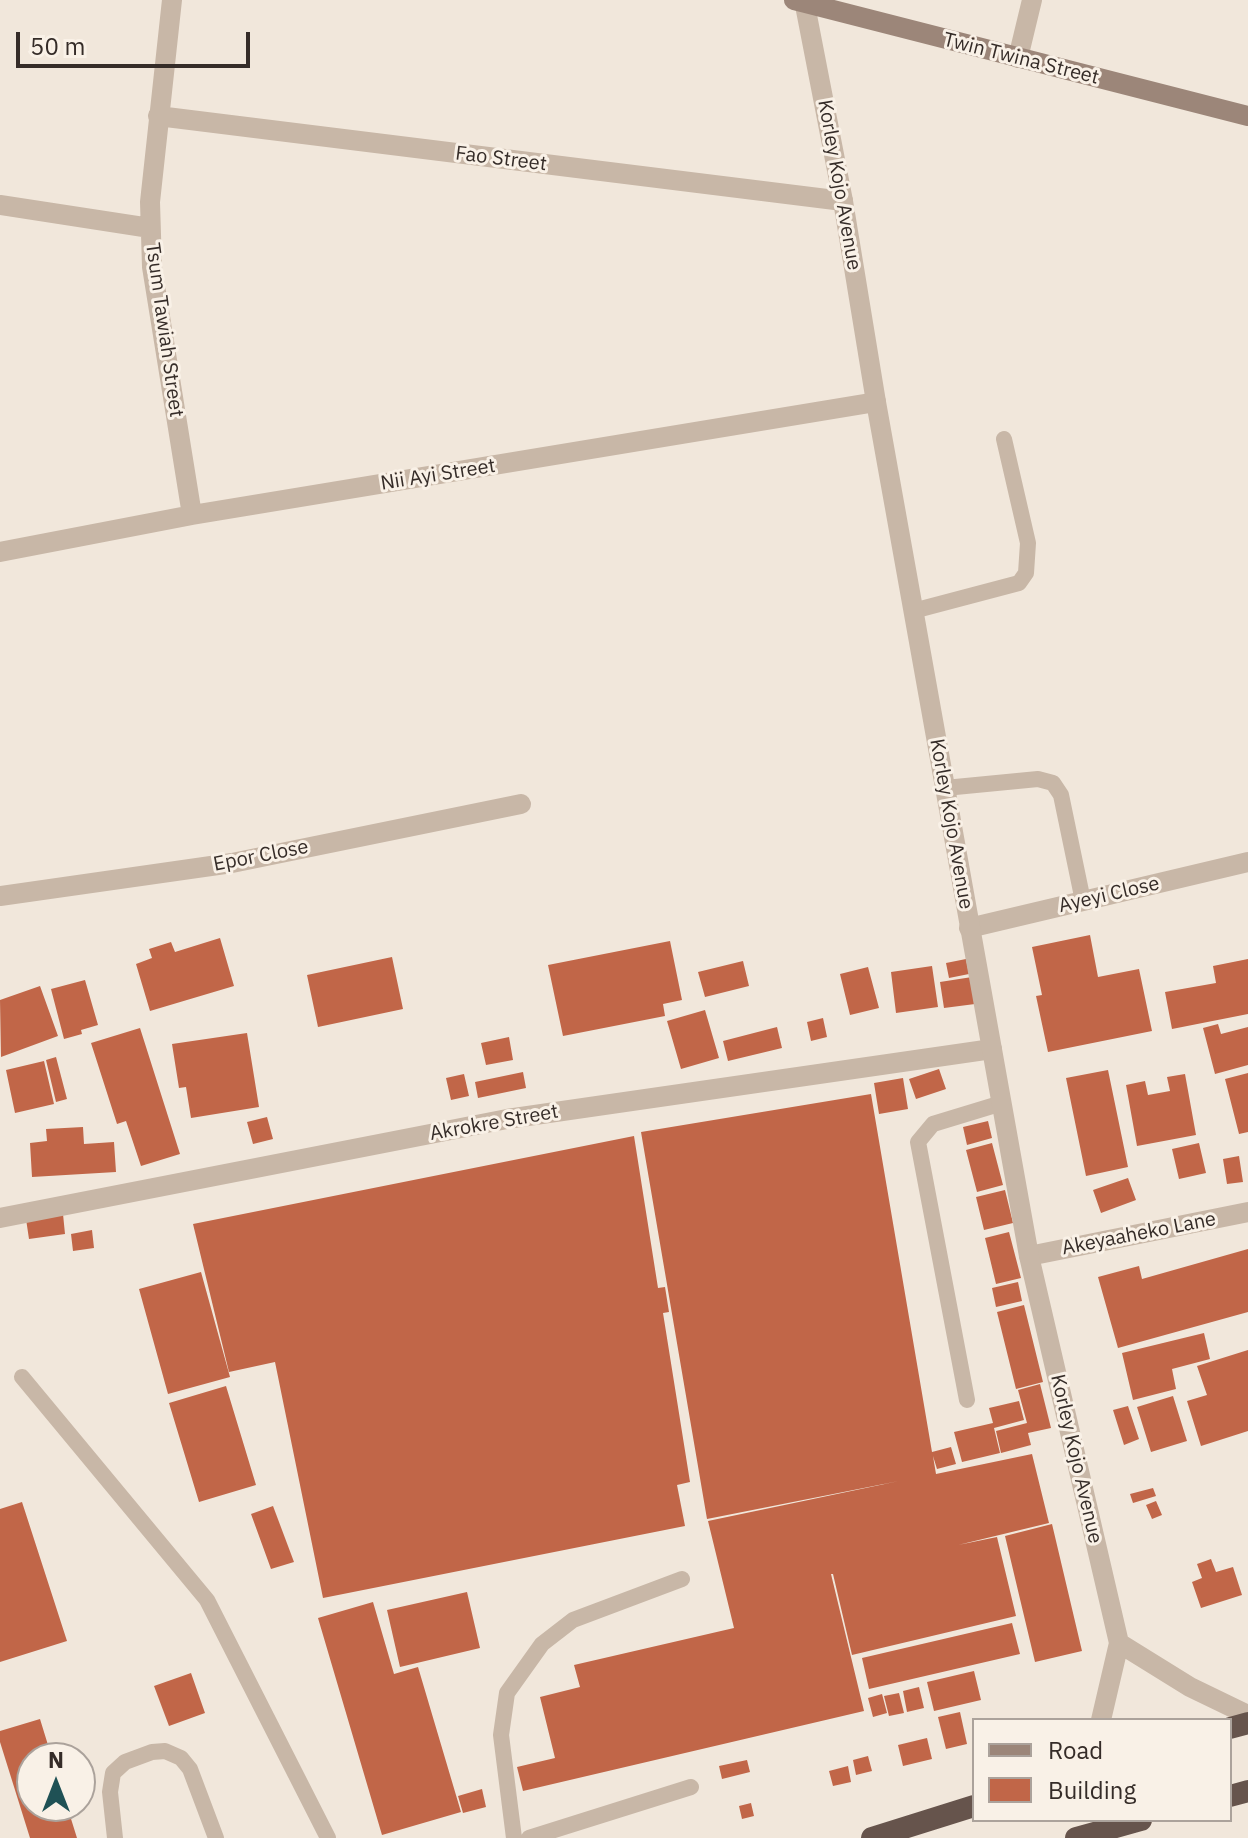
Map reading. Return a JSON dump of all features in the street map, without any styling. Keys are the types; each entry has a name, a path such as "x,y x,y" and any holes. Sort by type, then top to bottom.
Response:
{"highway":[{"path":"872,1838 972,1807"},
{"path":"1076,1838 1134,1822"}],"main road":[{"name":"Twin Twina Street","path":"801,1 1248,116"}],"street":[{"name":"Tsum Tawiah Street","path":"172,0 158,116 150,228 152,267 192,515"},
{"path":"1018,58 1032,0"},
{"name":"Korley Kojo Avenue","path":"801,1 843,201 1029,1256 1119,1643 1101,1718"},
{"name":"Fao Street","path":"158,116 843,201"},
{"path":"0,205 150,228"},
{"name":"Nii Ayi Street","path":"0,552 192,515 876,402"},
{"name":"Epor Close","path":"0,896 232,863 521,804"},
{"name":"Ayeyi Close","path":"969,928 1248,862"},
{"name":"Akrokre Street","path":"0,1218 507,1119 992,1049"},
{"name":"Akeyaaheko Lane","path":"1029,1256 1248,1212"},
{"path":"1119,1643 1190,1687 1248,1715"}],"lane":[{"path":"913,611 1019,583 1026,573 1028,543 1004,439"},
{"path":"945,788 1038,779 1053,783 1061,795 1083,901"},
{"path":"967,1400 918,1142 933,1124 1002,1103"},
{"path":"22,1377 207,1600 328,1838"},
{"path":"514,1838 501,1735 507,1693 542,1644 573,1620 682,1579"},
{"path":"115,1838 110,1792 113,1773 125,1762 152,1752 165,1751 181,1758 190,1769 216,1838"},
{"path":"529,1838 691,1787"}],"building":[{"path":"1090,935 1098,977 1139,969 1152,1031 1048,1052 1036,996 1042,995 1032,947"},
{"path":"220,938 234,986 150,1011 136,964 152,958 149,949 171,942 175,952"},
{"path":"670,941 682,1000 663,1004 665,1016 563,1036 548,965"},
{"path":"392,957 403,1009 318,1027 307,975"},
{"path":"966,959 969,974 949,978 946,963"},
{"path":"1248,959 1248,1014 1172,1029 1165,992 1216,983 1213,966"},
{"path":"743,961 749,986 705,997 698,972"},
{"path":"932,966 938,1007 896,1013 891,972"},
{"path":"868,967 879,1008 850,1015 840,974"},
{"path":"972,977 975,1004 944,1008 940,982"},
{"path":"85,980 98,1025 64,1039 51,989"},
{"path":"40,986 58,1036 1,1057 0,1000"},
{"path":"705,1010 719,1058 681,1069 667,1021"},
{"path":"823,1018 827,1037 811,1041 807,1022"},
{"path":"1218,1024 1221,1034 1248,1027 1248,1065 1215,1074 1203,1028"},
{"path":"777,1027 782,1048 728,1061 723,1041"},
{"path":"140,1028 180,1154 141,1166 126,1121 117,1124 91,1043"},
{"path":"247,1033 259,1107 191,1118 186,1087 179,1088 172,1044"},
{"path":"509,1037 513,1060 486,1065 481,1043"},
{"path":"56,1057 67,1099 56,1102 46,1060"},
{"path":"44,1061 54,1104 15,1113 6,1070"},
{"path":"939,1069 946,1089 916,1099 909,1079"},
{"path":"1108,1070 1128,1167 1086,1176 1066,1078"},
{"path":"523,1072 526,1088 478,1098 475,1082"},
{"path":"1248,1073 1248,1132 1239,1134 1225,1079"},
{"path":"464,1074 469,1096 451,1100 446,1078"},
{"path":"1185,1074 1196,1135 1137,1146 1126,1085 1145,1081 1148,1095 1170,1091 1167,1077"},
{"path":"903,1078 908,1109 879,1114 874,1083"},
{"path":"871,1094 932,1452 951,1447 956,1464 937,1469 933,1456 936,1474 1032,1454 1049,1523 958,1545 997,1537 1016,1616 852,1655 831,1574 864,1711 523,1791 517,1767 555,1758 540,1697 580,1687 574,1665 734,1628 708,1521 899,1481 707,1519 641,1132"},
{"path":"267,1117 273,1139 253,1144 247,1122"},
{"path":"988,1121 992,1138 967,1145 963,1127"},
{"path":"83,1127 84,1144 114,1142 116,1172 32,1177 30,1143 47,1141 46,1129"},
{"path":"634,1136 658,1288 665,1287 669,1312 663,1313 690,1482 677,1485 685,1526 323,1598 275,1362 229,1372 193,1224"},
{"path":"992,1143 1003,1185 977,1192 966,1150"},
{"path":"1199,1143 1206,1173 1179,1179 1172,1149"},
{"path":"1239,1156 1243,1182 1227,1184 1223,1159"},
{"path":"1128,1178 1136,1200 1101,1213 1093,1190"},
{"path":"1005,1190 1013,1223 984,1230 976,1197"},
{"path":"63,1214 65,1234 29,1239 26,1219"},
{"path":"92,1230 94,1248 73,1251 71,1234"},
{"path":"1009,1232 1021,1278 996,1284 985,1238"},
{"path":"1248,1249 1248,1312 1118,1348 1098,1277 1139,1266 1142,1279"},
{"path":"201,1272 230,1377 168,1394 139,1289"},
{"path":"1018,1282 1022,1301 996,1307 992,1288"},
{"path":"1024,1305 1043,1382 1016,1389 997,1312"},
{"path":"1204,1333 1210,1359 1172,1369 1176,1389 1133,1400 1122,1353"},
{"path":"1248,1350 1248,1431 1201,1446 1187,1401 1207,1395 1197,1366"},
{"path":"1040,1384 1051,1428 1028,1433 1031,1445 1001,1453 996,1431 1027,1423 1018,1390"},
{"path":"226,1386 256,1485 199,1502 169,1403"},
{"path":"1173,1396 1187,1441 1151,1452 1137,1407"},
{"path":"1019,1401 1024,1420 994,1428 1000,1453 962,1462 954,1432 993,1423 989,1408"},
{"path":"1128,1406 1139,1439 1124,1445 1113,1410"},
{"path":"1153,1488 1156,1496 1133,1503 1130,1494"},
{"path":"1156,1501 1162,1515 1152,1519 1146,1505"},
{"path":"22,1502 67,1641 0,1662 0,1509"},
{"path":"273,1506 294,1562 271,1569 251,1514"},
{"path":"1052,1524 1082,1651 1035,1662 1005,1536"},
{"path":"1211,1559 1216,1572 1233,1567 1242,1595 1201,1608 1192,1582 1202,1578 1197,1564"},
{"path":"467,1592 480,1648 400,1667 387,1610"},
{"path":"373,1602 394,1674 418,1667 461,1812 382,1835 318,1618"},
{"path":"1012,1623 1020,1654 869,1689 862,1658"},
{"path":"974,1671 981,1700 934,1711 927,1682"},
{"path":"191,1673 205,1713 169,1726 154,1686"},
{"path":"919,1687 924,1708 907,1712 903,1691"},
{"path":"899,1693 904,1713 889,1716 884,1696"},
{"path":"882,1694 887,1713 873,1717 868,1698"},
{"path":"960,1712 967,1744 946,1749 938,1717"},
{"path":"40,1719 47,1742 16,1742 16,1793 0,1742 0,1731"},
{"path":"927,1738 932,1759 903,1766 898,1745"},
{"path":"868,1756 872,1771 856,1775 853,1760"},
{"path":"747,1760 750,1772 722,1779 719,1766"},
{"path":"848,1766 851,1782 833,1786 829,1771"},
{"path":"482,1789 486,1807 463,1813 458,1796"},
{"path":"751,1803 754,1816 742,1819 739,1806"},
{"path":"25,1822 72,1822 77,1838 30,1838"}]}
